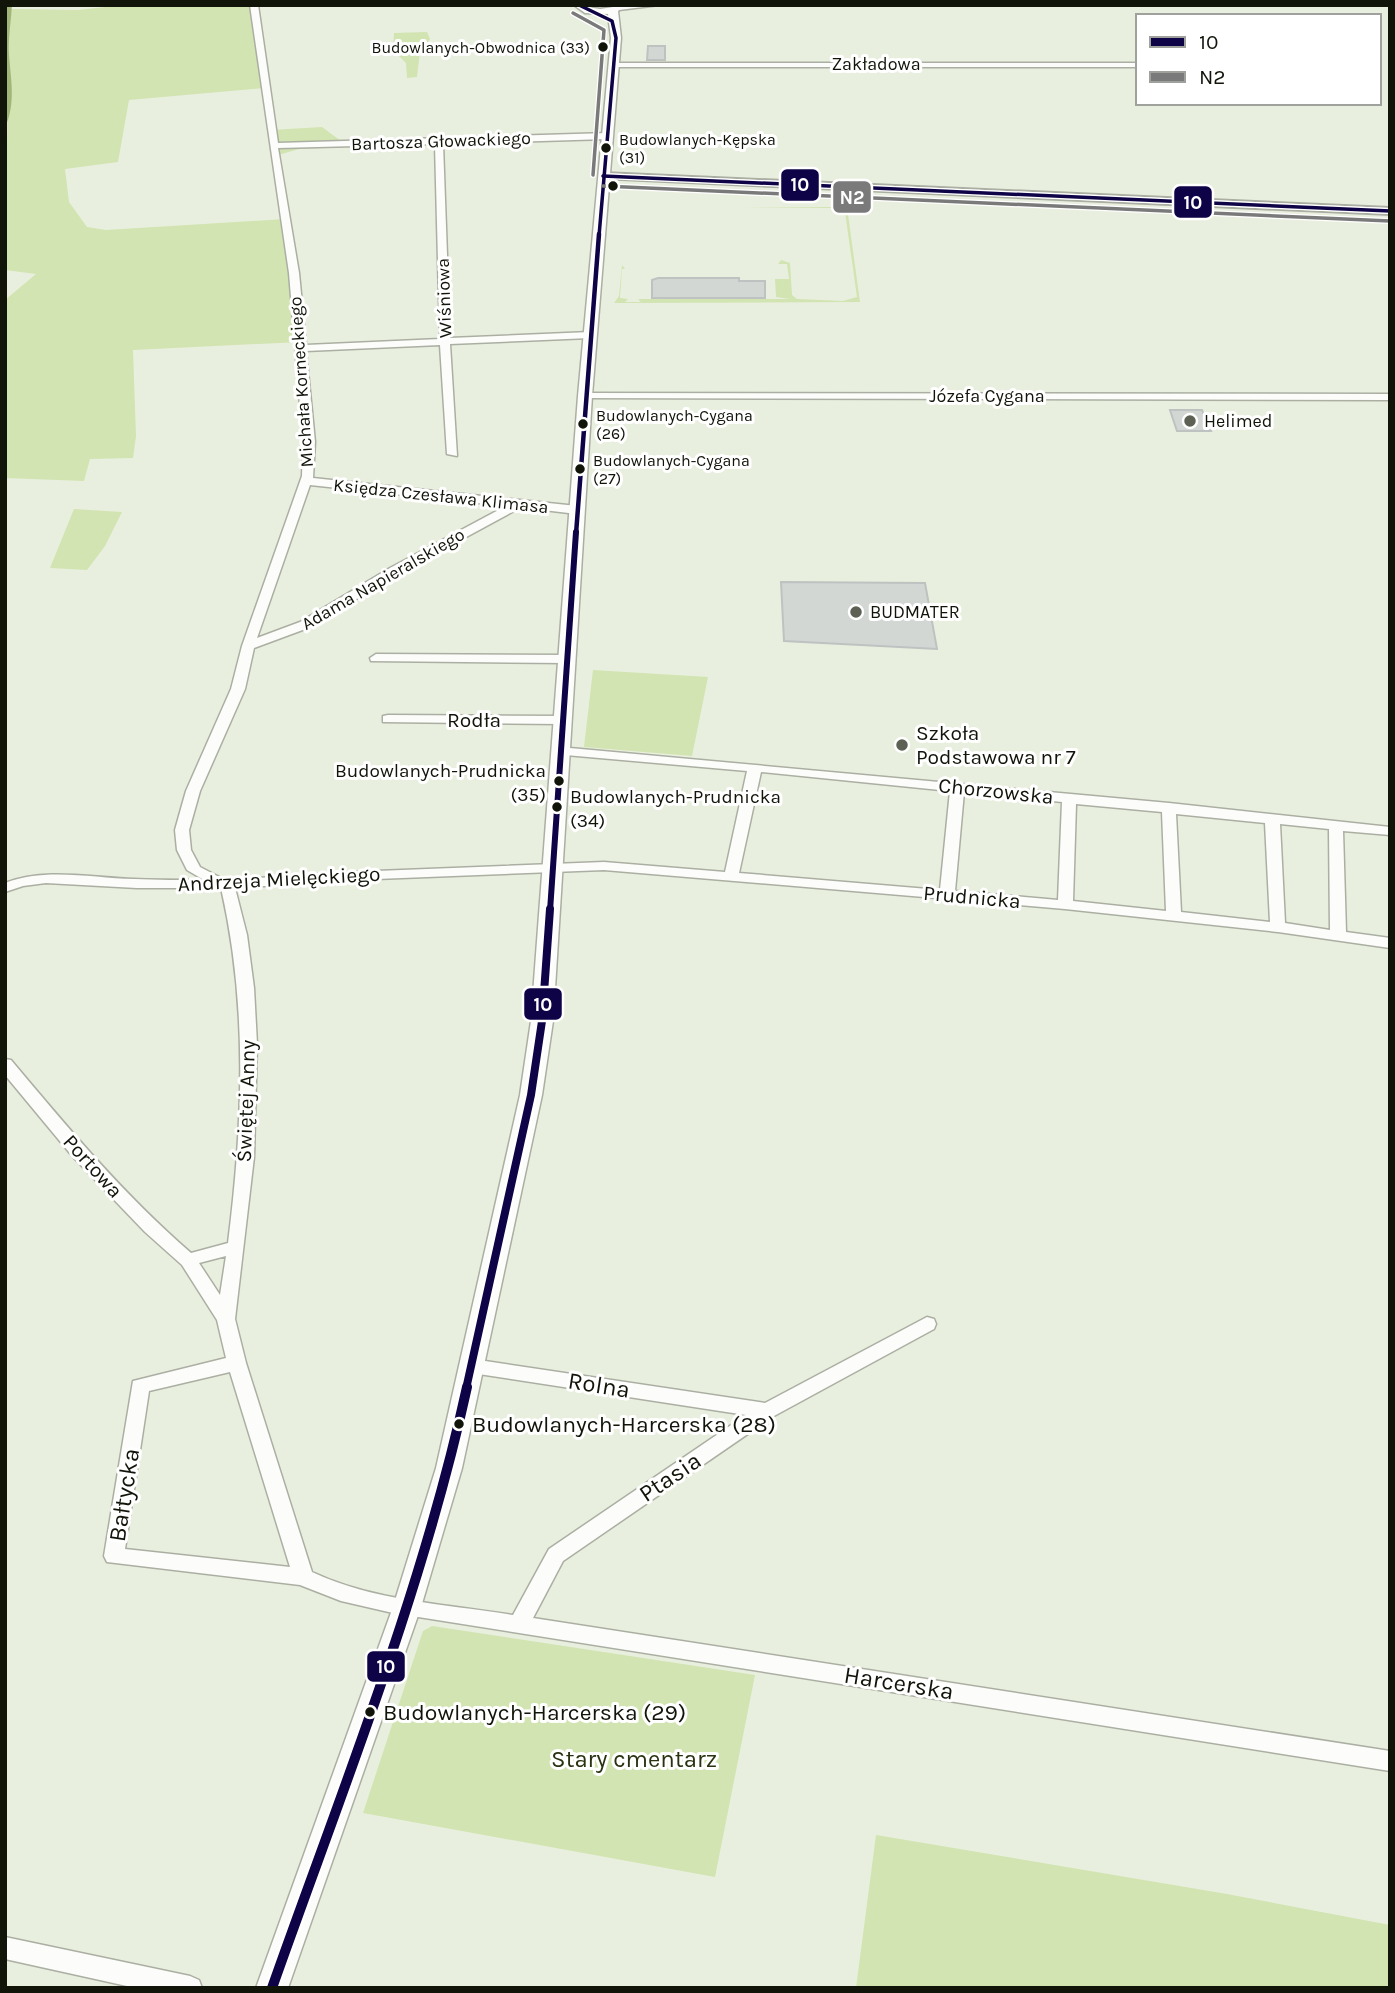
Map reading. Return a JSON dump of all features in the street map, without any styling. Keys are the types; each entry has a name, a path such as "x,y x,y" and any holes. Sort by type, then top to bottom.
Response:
{"main road":[{"path":"272,1988 407,1607 449,1468 531,1095 542,1021 585,396 616,33 616,11 594,12 584,10 579,5"}],"street":[{"name":"Michała Korneckiego","path":"227,884 194,870 184,850 182,830 192,792 238,689 248,646 306,481 309,442 294,273 254,5"},
{"path":"616,11 655,5"},
{"name":"Zakładowa","path":"614,65 1136,65"},
{"name":"Bartosza Głowackiego","path":"274,146 608,136"},
{"name":"Wiśniowa","path":"439,141 445,341 453,454"},
{"path":"603,176 1390,211"},
{"path":"300,348 590,335"},
{"name":"Józefa Cygana","path":"585,396 1390,397"},
{"name":"Księdza Czesława Klimasa","path":"306,481 577,510"},
{"name":"Adama Napieralskiego","path":"248,646 304,625 394,571 510,509 514,504"},
{"path":"376,658 567,659"},
{"name":"Rodła","path":"388,719 561,720"},
{"name":"Chorzowska","path":"559,751 1169,807 1390,831"},
{"path":"731,876 755,768"},
{"path":"947,895 957,787"},
{"path":"1065,905 1069,798"},
{"path":"1169,807 1174,917"},
{"path":"1272,817 1278,928"},
{"path":"1336,824 1338,935"},
{"name":"Andrzeja Mielęckiego","path":"5,888 20,882 46,879 137,884 227,884 553,866"},
{"name":"Prudnicka","path":"553,866 604,866 1065,905 1390,943"},
{"name":"Świętej Anny","path":"226,1319 243,1180 250,1045 243,946 227,884"},
{"name":"Portowa","path":"5,1065 79,1153 150,1228 188,1259"},
{"path":"188,1259 235,1247"},
{"name":"Świętej Anny","path":"188,1259 226,1319 303,1577"},
{"name":"Ptasia","path":"519,1623 556,1555 767,1411 927,1324"},
{"name":"Bałtycka","path":"237,1363 140,1386 114,1556 303,1577"},
{"name":"Rolna","path":"472,1366 767,1411"},
{"name":"Harcerska","path":"303,1577 354,1598 407,1607 1390,1761"},
{"path":"5,1948 190,1988"}],"green space":[{"path":"124,5 254,5 264,88 129,100 118,162 65,169 69,202 87,227 106,230 285,219 300,342 133,350 136,436 133,458 90,459 84,481 5,478 5,300 36,274 5,270 9,21 12,9 78,10"},
{"path":"427,32 430,39 420,52 417,77 407,78 406,63 393,50 394,33"},
{"path":"322,127 345,144 608,136 299,149 275,156 271,130"},
{"path":"742,207 847,207 860,302 614,303 619,296 622,265 625,269 622,269 620,298 628,299 625,302 641,302 638,299 790,299 776,297 775,279 789,279 787,264 778,264 781,260 790,263 792,295 797,299 843,301 857,297 845,212 831,208"},
{"path":"74,509 122,512 105,546 87,570 50,568"},
{"path":"593,670 708,677 692,756 584,747"},
{"name":"Stary cmentarz","path":"432,1626 755,1675 715,1877 363,1813 423,1631"},
{"path":"876,1835 1227,1894 1390,1925 1390,1988 856,1988"}],"shaded area":[{"path":"5,5 12,5 9,49 12,101 5,128"}],"building":[{"path":"648,46 665,46 665,60 647,60"},
{"path":"739,278 739,281 765,281 765,298 652,298 652,280"},
{"name":"Helimed","path":"1170,410 1202,410 1211,431 1177,431"},
{"name":"BUDMATER","path":"781,582 925,583 937,649 784,641"}],"transit line":[{"name":"10","path":"272,1988 407,1607 449,1468 531,1095 542,1021 585,396 616,38 612,21 579,5"},
{"name":"N2","path":"573,13 604,30 593,175"},
{"name":"10","path":"603,176 1390,211"},
{"name":"N2","path":"603,186 1390,221"}],"place":[{"name":"Budowlanych-Obwodnica (33)","path":"603,47"},
{"name":"Budowlanych-Kępska (31)","path":"606,148"},
{"name":"Helimed","path":"1190,421"},
{"name":"Budowlanych-Cygana (26)","path":"583,424"},
{"name":"Budowlanych-Cygana (27)","path":"580,469"},
{"name":"BUDMATER","path":"856,612"},
{"name":"Szkoła Podstawowa nr 7","path":"902,745"},
{"name":"Budowlanych-Prudnicka (35)","path":"559,781"},
{"name":"Budowlanych-Prudnicka (34)","path":"557,807"},
{"name":"Budowlanych-Harcerska (28)","path":"459,1424"},
{"name":"Budowlanych-Harcerska (29)","path":"370,1712"}]}
